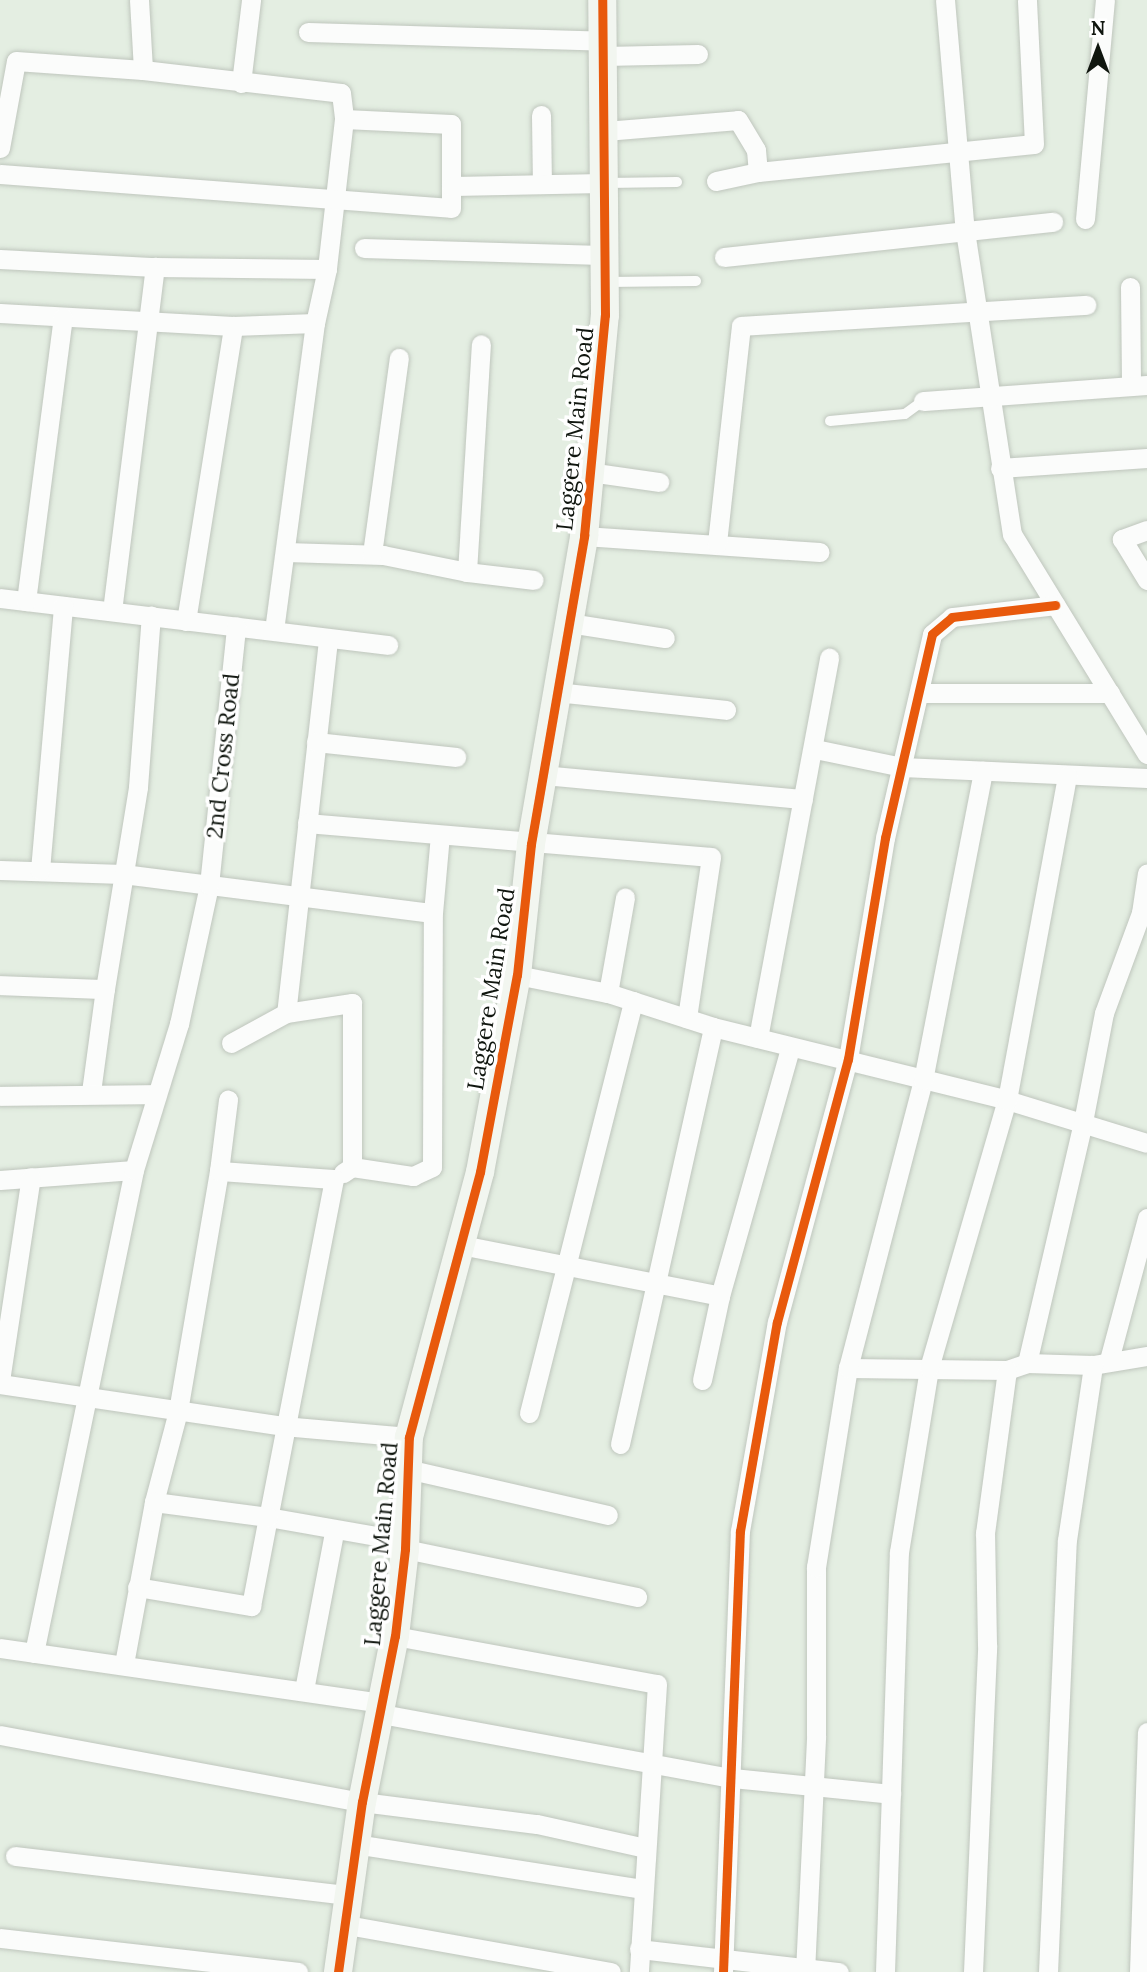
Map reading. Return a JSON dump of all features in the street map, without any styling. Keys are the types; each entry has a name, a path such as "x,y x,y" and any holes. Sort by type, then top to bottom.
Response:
{"street":[{"path":"139,0 144,70"},
{"path":"241,83 251,0"},
{"name":"Laggere Main Road","path":"338,1972 347,1925 347,1895 362,1802 395,1636 405,1545 409,1437 480,1172 517,975 531,844 584,536 605,315 602,268 605,131 601,0"},
{"path":"945,0 961,150 965,231 980,313 1000,468 1012,534 1147,754"},
{"path":"716,181 758,172 1034,144 1027,0"},
{"path":"1085,219 1105,0"},
{"path":"308,32 698,54"},
{"path":"0,148 16,61 144,70 341,93 344,119 327,269 315,323 274,630"},
{"path":"541,115 542,184"},
{"path":"0,174 451,208 451,124 344,119"},
{"path":"605,131 738,120 756,150 758,172"},
{"path":"451,186 605,183"},
{"path":"724,257 1053,222"},
{"path":"364,248 602,268"},
{"path":"0,259 155,267 327,269"},
{"path":"112,611 151,320 155,267"},
{"path":"923,401 990,394 1139,386 1129,287"},
{"path":"718,543 741,326 980,313 1086,304"},
{"path":"0,313 233,326 315,323"},
{"path":"26,601 64,317"},
{"path":"186,621 233,326"},
{"path":"467,572 481,344"},
{"path":"372,554 399,359"},
{"path":"1000,468 1147,458"},
{"path":"589,472 659,482"},
{"path":"1147,530 1122,539 1147,580"},
{"path":"584,536 718,543 819,552"},
{"path":"286,552 372,554 467,572 534,580"},
{"path":"0,598 274,630 328,640 388,645"},
{"path":"723,1966 740,1531 777,1322 848,1059 885,838 932,634 952,617 1055,605"},
{"path":"40,870 63,606"},
{"path":"91,1092 138,787 151,615"},
{"path":"569,623 664,638"},
{"name":"2nd Cross Road","path":"34,1653 134,1170 155,1094 179,1024 209,886 236,626"},
{"path":"286,1013 328,640"},
{"path":"758,1038 815,749 829,658"},
{"path":"556,692 726,710"},
{"path":"919,693 1110,694"},
{"path":"316,742 456,757"},
{"path":"815,749 902,767 1147,778"},
{"path":"805,1969 813,1787 816,1567 848,1368 923,1080 983,771"},
{"path":"543,775 803,799"},
{"path":"885,1972 900,1552 929,1368 1007,1100 1067,776"},
{"path":"307,823 531,844 623,847 711,857 687,1018"},
{"path":"219,1171 334,1179 352,1167 413,1176 432,1167 433,913 440,835"},
{"path":"0,870 123,874 433,913"},
{"path":"1027,1363 1083,1122 1104,1013 1144,915 1147,873"},
{"path":"608,993 625,898"},
{"path":"517,975 608,993 790,1049 848,1059 1007,1100 1147,1141"},
{"path":"0,985 105,989"},
{"path":"529,1413 633,1001"},
{"path":"230,1043 286,1013 352,1003 352,1167"},
{"path":"620,1444 713,1027"},
{"path":"702,1380 720,1296 790,1049"},
{"path":"0,1096 91,1092 155,1094"},
{"path":"124,1664 154,1502 178,1411 219,1171 228,1100"},
{"path":"0,1180 134,1170"},
{"path":"31,1177 0,1382 283,1426 409,1437"},
{"path":"137,1587 251,1606 283,1426 334,1179"},
{"path":"1048,1972 1067,1540 1101,1363 1147,1218"},
{"path":"461,1245 658,1281 720,1296"},
{"path":"848,1368 1007,1370 1027,1363 1101,1363 1147,1356"},
{"path":"973,1972 987,1645 985,1533 1007,1370"},
{"path":"407,1469 608,1515"},
{"path":"154,1502 268,1517 637,1597"},
{"path":"304,1690 334,1532"},
{"path":"395,1636 657,1684 639,1972"},
{"path":"0,1648 304,1690 651,1765 732,1778 891,1794"},
{"path":"1139,1972 1147,1732"},
{"path":"0,1735 362,1802 537,1824 645,1848"},
{"path":"355,1844 644,1889"},
{"path":"15,1856 347,1895"},
{"path":"347,1925 611,1972"},
{"path":"0,1938 298,1972"},
{"path":"639,1949 723,1966 839,1972"}],"lane":[{"path":"605,183 677,182"},
{"path":"602,268 696,281"},
{"path":"830,421 905,414 923,401"}],"cycle path":[{"path":"338,1972 362,1802 395,1636 405,1549 409,1437 480,1172 517,975 531,844 584,536 605,315 602,0"},
{"path":"723,1972 740,1531 777,1322 848,1059 885,838 932,634 952,617 1055,605"}]}
